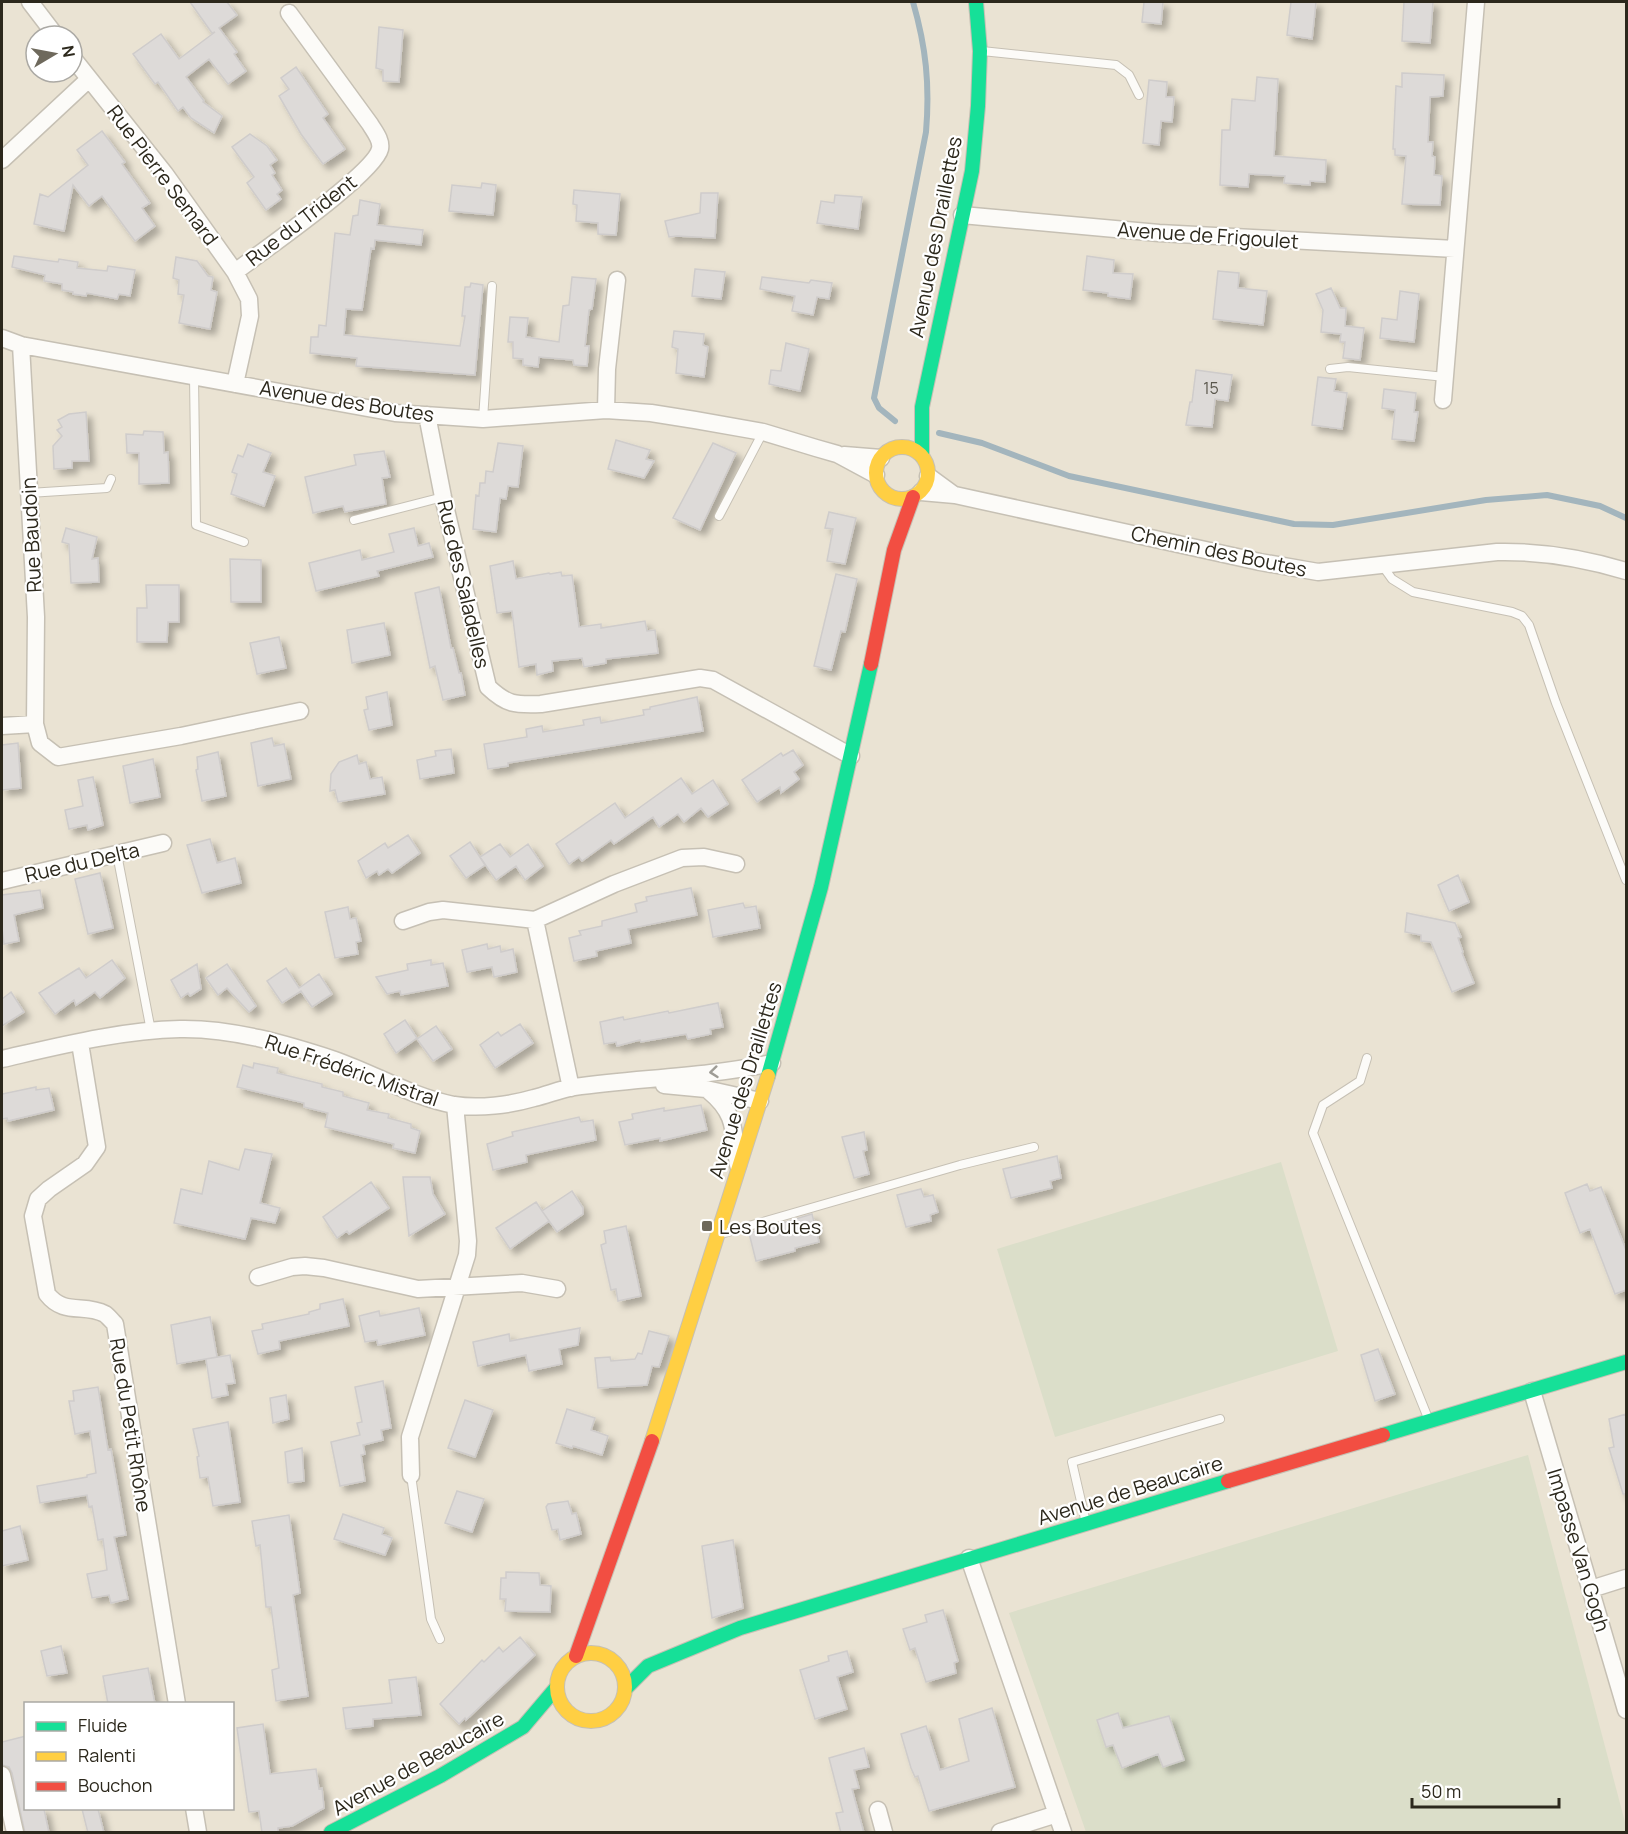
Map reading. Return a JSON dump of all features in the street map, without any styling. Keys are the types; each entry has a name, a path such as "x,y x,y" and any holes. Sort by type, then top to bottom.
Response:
{"street":[{"path":"30,2 47,24"},
{"name":"Avenue des Draillettes","path":"922,456 921,407 972,171 980,51 976,2"},
{"path":"1443,400 1476,2"},
{"name":"Rue du Trident","path":"235,384 250,316 249,298 235,272 347,188 371,163 380,148 379,140 370,124 289,13"},
{"name":"Rue Pierre Semard","path":"84,73 165,174 235,272"},
{"path":"2,160 89,79"},
{"name":"Avenue de Frigoulet","path":"962,215 1159,233 1455,249"},
{"path":"606,410 617,280"},
{"name":"Avenue des Boutes","path":"2,338 21,345 194,375 368,409 483,419 606,410 651,413 763,432 837,454 881,458"},
{"name":"Rue Baudoin","path":"21,345 36,617 35,724 40,743 58,757 181,736 300,711"},
{"name":"Avenue des Draillettes","path":"905,437 921,407"},
{"name":"Rue des Saladelles","path":"427,415 443,497 488,687 502,700 519,705 541,704 700,678 713,680 851,756"},
{"path":"905,437 922,456 928,469 921,488 892,508 876,475 881,458 905,437"},
{"name":"Avenue des Boutes","path":"837,454 876,475"},
{"name":"Avenue des Draillettes","path":"576,1656 680,1355 772,1064 812,922 851,756 895,550 908,508 921,488"},
{"name":"Chemin des Boutes","path":"921,488 1318,572 1497,552 1559,555 1598,562 1626,571"},
{"name":"Avenue des Draillettes","path":"892,508 895,550"},
{"path":"2,726 35,724"},
{"name":"Rue du Delta","path":"2,881 163,843"},
{"path":"403,921 443,910 535,920 614,884 682,858 704,857 736,864"},
{"path":"535,920 571,1088"},
{"name":"Rue Frédéric Mistral","path":"2,1059 151,1031 210,1030 265,1040 336,1061 422,1096 455,1105 480,1106 531,1099 571,1088 741,1070 772,1064"},
{"name":"Rue du Petit Rhône","path":"80,1043 97,1147 85,1164 48,1189 38,1199 33,1216 46,1294 54,1303 66,1308 105,1314 116,1324 177,1702"},
{"name":"Rue Frédéric Mistral","path":"630,1081 706,1089 760,1101"},
{"path":"706,1089 722,1102 732,1119 738,1168"},
{"path":"411,1474 410,1437 467,1255 468,1241 455,1105"},
{"path":"258,1277 292,1267 305,1266 324,1268 418,1290 522,1283 557,1289"},
{"name":"Avenue de Beaucaire","path":"626,1688 648,1666 740,1628 1626,1362"},
{"name":"Impasse Van Gogh","path":"1532,1391 1626,1710"},
{"path":"969,1558 1063,1833"},
{"path":"1591,1589 1626,1578"},
{"path":"593,1610 604,1647 621,1668 626,1688 623,1699 618,1709 609,1717 598,1721 575,1718 562,1705 556,1688 561,1669 576,1656 604,1647 648,1666"},
{"name":"Avenue de Beaucaire","path":"331,1833 440,1776 524,1727 556,1688"},
{"name":"Avenue de Beaucaire","path":"524,1727 575,1718"},
{"path":"2,1775 15,1833"},
{"path":"194,1810 198,1833"},
{"path":"878,1810 884,1833"},
{"path":"1000,1833 1057,1814"}],"lane":[{"path":"980,51 1116,65 1129,75 1139,95"},
{"path":"483,419 492,286"},
{"path":"1330,369 1348,367 1445,377"},
{"path":"194,375 196,525 244,542"},
{"path":"719,516 763,432"},
{"path":"29,493 107,488 111,479"},
{"path":"354,520 443,497"},
{"path":"1382,565 1392,579 1413,592 1512,612 1522,616 1529,625 1626,880"},
{"path":"117,854 151,1031"},
{"path":"1367,1058 1359,1081 1323,1105 1313,1133 1430,1421"},
{"path":"717,1234 960,1165 1034,1148"},
{"path":"1087,1523 1072,1462 1220,1419"},
{"path":"411,1474 431,1619 440,1639"}],"green space":[{"path":"1281,1162 1338,1351 1055,1437 997,1249"},
{"path":"1528,1455 1626,1832 1086,1832 1009,1613"}],"building":[{"path":"190,2 227,2 237,15 219,28 237,52 234,54 246,71 228,84 209,59 186,77 203,102 222,116 214,133 191,118 183,107 178,111 158,82 155,84 133,54 161,34 179,59 215,32 212,33"},
{"path":"1144,2 1163,2 1161,24 1142,22"},
{"path":"1291,2 1316,2 1312,39 1287,35"},
{"path":"1404,2 1433,2 1430,43 1402,41"},
{"path":"379,27 403,30 399,82 383,81 383,70 376,68"},
{"path":"296,67 328,114 323,118 345,149 323,164 301,134 279,96 289,89 281,78"},
{"path":"1402,73 1444,75 1443,96 1430,97 1428,142 1433,142 1434,175 1442,176 1440,205 1402,204 1406,156 1395,155 1395,149 1393,149 1396,86 1402,87"},
{"path":"1257,77 1278,79 1274,156 1326,160 1325,182 1310,181 1310,185 1284,183 1285,176 1249,174 1248,187 1220,185 1222,130 1230,130 1232,99 1255,101"},
{"path":"1149,80 1167,82 1166,97 1174,97 1172,122 1161,121 1159,145 1143,143"},
{"path":"102,131 125,162 122,164 150,203 142,208 155,226 135,241 102,196 89,206 73,185 64,231 34,224 40,194 48,197 88,165 77,150"},
{"path":"250,134 267,146 277,160 270,165 275,173 272,175 282,190 277,194 281,199 266,210 247,183 254,177 232,147"},
{"path":"482,183 496,185 493,215 449,211 452,185 481,188"},
{"path":"574,190 620,194 616,235 598,234 598,223 576,221 577,205 573,204"},
{"path":"701,193 718,193 715,238 669,237 665,221 700,213"},
{"path":"835,195 862,197 858,229 817,223 821,201 834,203"},
{"path":"360,200 380,204 377,225 423,230 421,245 375,240 374,249 371,248 362,310 346,309 344,335 460,346 465,316 462,316 465,287 470,287 471,283 483,285 475,375 356,366 357,358 310,353 311,337 318,337 319,325 326,326 335,233 350,235 353,216 358,215"},
{"path":"14,256 58,262 59,259 78,262 77,268 107,271 108,266 135,270 130,296 119,294 117,299 87,293 86,296 73,294 73,292 62,290 62,284 44,281 45,275 12,267"},
{"path":"1087,256 1114,260 1113,273 1133,274 1130,299 1083,290"},
{"path":"176,257 197,261 208,276 213,277 211,290 217,292 210,329 179,323 184,295 178,294 179,280 173,278"},
{"path":"695,269 725,272 721,299 692,296"},
{"path":"1218,271 1239,273 1238,288 1267,291 1263,325 1213,319"},
{"path":"572,277 596,279 592,309 589,310 585,346 589,346 587,366 574,365 573,360 539,357 538,367 523,365 523,359 513,358 513,342 508,342 510,317 528,318 526,337 559,342 563,306 569,305"},
{"path":"762,277 809,283 811,280 832,283 829,299 817,297 813,315 792,311 795,296 760,289"},
{"path":"1331,288 1340,308 1346,308 1345,326 1364,328 1360,360 1343,358 1345,342 1340,342 1341,334 1321,332 1323,310 1316,294"},
{"path":"1400,291 1419,294 1414,342 1380,338 1382,318 1397,320"},
{"path":"674,331 704,334 703,345 708,347 704,377 676,373 678,349 672,347"},
{"path":"786,343 809,349 800,391 769,384 771,370 781,371"},
{"path":"1196,370 1232,375 1228,401 1215,399 1212,427 1186,425"},
{"path":"1318,377 1336,379 1334,391 1347,393 1342,429 1312,425"},
{"path":"1384,389 1416,393 1414,412 1418,412 1414,441 1392,439 1395,410 1382,408"},
{"path":"86,412 89,461 72,461 72,468 54,469 53,446 62,436 57,430 62,427 58,420 69,414"},
{"path":"144,431 163,432 164,453 168,452 169,483 139,484 139,453 127,453 126,434 143,435"},
{"path":"616,440 650,450 646,459 654,461 644,478 608,469"},
{"path":"498,443 523,446 518,487 508,486 506,499 500,498 496,532 473,529 476,495 479,496 480,483 485,483 486,471 493,472"},
{"path":"713,443 736,453 700,530 673,518"},
{"path":"248,444 271,453 263,472 275,476 264,506 231,494 237,474 232,472 238,455 243,457"},
{"path":"384,451 390,477 382,478 386,504 345,512 343,506 313,513 305,477 356,465 354,455"},
{"path":"829,512 856,518 845,564 827,561 833,529 825,528"},
{"path":"66,528 97,537 92,559 98,558 99,582 71,583 69,544 62,542"},
{"path":"414,528 418,546 429,543 433,557 377,571 379,576 316,591 309,563 360,550 362,560 394,552 389,534"},
{"path":"230,559 261,560 261,602 231,602"},
{"path":"513,561 516,579 561,572 562,576 572,575 579,627 601,624 601,628 645,621 647,631 655,630 658,653 606,659 606,663 584,667 582,658 552,661 553,671 537,675 536,664 519,667 512,611 497,613 490,566"},
{"path":"836,574 857,579 845,632 841,631 831,670 814,666"},
{"path":"146,585 179,585 179,622 168,622 167,642 137,642 137,608 147,608"},
{"path":"439,587 451,648 453,648 459,673 461,673 465,695 443,700 435,666 430,668 415,593"},
{"path":"384,623 390,655 352,663 347,630"},
{"path":"279,637 286,668 257,674 250,643"},
{"path":"387,692 392,725 369,730 364,710 368,709 366,697"},
{"path":"697,697 703,731 508,763 508,766 488,769 484,744 527,737 526,729 542,726 543,732 584,725 583,720 600,717 601,723 644,715 643,710 650,709 650,707"},
{"path":"272,738 274,746 284,744 291,779 258,786 251,743"},
{"path":"18,743 21,788 2,790 2,745"},
{"path":"451,749 454,773 420,779 417,760 436,756 435,751"},
{"path":"793,750 803,765 794,772 799,779 781,793 780,787 757,802 742,780 781,753 783,756"},
{"path":"218,752 226,796 202,801 196,770 198,769 197,757"},
{"path":"357,755 359,764 366,762 370,779 382,777 385,794 338,802 335,790 330,791 331,774 339,762"},
{"path":"153,759 160,797 130,803 123,766"},
{"path":"93,777 103,825 88,830 87,825 69,829 65,810 83,806 78,780"},
{"path":"681,778 692,794 713,780 728,804 708,817 701,808 684,822 678,814 659,827 653,817 614,844 611,840 582,861 579,857 569,864 556,844 615,803 625,818"},
{"path":"408,835 420,853 392,873 388,869 379,875 377,871 366,878 358,861 385,843 388,848"},
{"path":"210,839 217,863 235,858 241,883 202,893 187,845"},
{"path":"470,842 485,865 466,878 450,856"},
{"path":"500,844 510,857 528,844 543,866 525,880 516,866 496,880 480,857"},
{"path":"100,873 113,928 88,934 75,879"},
{"path":"1458,875 1469,902 1449,911 1438,885"},
{"path":"691,888 697,915 628,929 631,943 596,951 597,956 574,961 569,938 581,935 579,931 602,926 602,921 637,912 635,904 647,901 646,897"},
{"path":"40,890 43,908 14,915 19,941 4,944 2,895"},
{"path":"743,903 745,908 756,906 760,928 713,937 708,910"},
{"path":"348,907 350,919 356,918 361,941 356,942 358,954 335,958 325,912"},
{"path":"1407,913 1455,923 1461,937 1458,938 1462,953 1474,983 1452,992 1431,942 1421,941 1421,935 1405,932"},
{"path":"487,944 488,949 500,946 501,952 513,949 517,972 494,977 492,967 467,972 462,950"},
{"path":"112,960 125,978 100,998 95,992 76,1005 74,1000 55,1014 39,993 79,968 86,978"},
{"path":"431,960 431,965 443,963 448,986 401,995 400,991 387,994 376,977 408,970 407,964"},
{"path":"197,964 201,989 190,996 188,993 181,998 171,980"},
{"path":"227,964 256,1006 249,1012 227,988 218,995 206,978"},
{"path":"286,968 299,988 319,974 332,994 312,1007 301,991 282,1003 267,981"},
{"path":"11,992 24,1012 2,1026 2,999"},
{"path":"718,1003 723,1027 710,1029 711,1034 688,1039 686,1034 641,1042 640,1040 617,1046 616,1042 604,1044 600,1022 623,1017 624,1020 668,1011 669,1013"},
{"path":"405,1020 417,1038 396,1053 384,1034"},
{"path":"520,1024 533,1043 495,1068 480,1045 498,1032 501,1036"},
{"path":"436,1026 452,1049 433,1061 417,1039"},
{"path":"254,1063 278,1068 277,1073 322,1084 322,1087 343,1092 343,1096 369,1103 367,1110 389,1114 388,1118 411,1124 411,1128 420,1131 415,1153 393,1148 394,1144 325,1127 328,1113 304,1107 304,1103 237,1087 243,1065 253,1068"},
{"path":"36,1087 36,1090 49,1088 54,1110 8,1121 7,1118 2,1119 2,1094"},
{"path":"701,1105 707,1130 660,1141 660,1138 625,1145 619,1122 633,1119 632,1114 664,1108 664,1111"},
{"path":"579,1117 581,1122 593,1120 596,1140 526,1155 527,1162 493,1170 487,1144 513,1136 512,1132"},
{"path":"864,1132 867,1150 863,1151 869,1174 854,1178 842,1137"},
{"path":"245,1149 272,1154 260,1203 280,1208 275,1223 251,1218 245,1239 174,1223 181,1189 202,1194 209,1161 239,1170"},
{"path":"1057,1156 1061,1178 1050,1181 1052,1188 1011,1198 1003,1169"},
{"path":"403,1177 430,1177 433,1194 445,1214 409,1236"},
{"path":"371,1182 389,1208 349,1234 347,1231 337,1238 323,1217"},
{"path":"1587,1184 1590,1191 1601,1187 1626,1250 1626,1290 1615,1294 1590,1229 1580,1233 1565,1193"},
{"path":"921,1189 924,1197 933,1195 938,1212 930,1215 931,1221 906,1227 897,1195"},
{"path":"572,1191 583,1208 583,1214 557,1232 542,1211"},
{"path":"536,1202 549,1221 510,1249 496,1228"},
{"path":"812,1214 819,1242 756,1261 749,1233"},
{"path":"626,1226 641,1296 618,1301 616,1289 611,1290 601,1245 606,1243 604,1231"},
{"path":"343,1299 349,1326 279,1341 280,1349 258,1354 252,1331 263,1329 262,1324 309,1314 309,1312 320,1309 320,1304"},
{"path":"419,1308 425,1335 378,1345 377,1340 365,1342 359,1316 379,1311 380,1316"},
{"path":"210,1317 217,1357 177,1364 171,1325"},
{"path":"580,1328 578,1345 559,1349 562,1364 529,1371 526,1355 478,1366 473,1342 509,1334 510,1341"},
{"path":"649,1331 669,1336 659,1367 652,1366 647,1385 598,1388 595,1358 610,1357 611,1361 635,1359 638,1353 642,1354"},
{"path":"1378,1349 1395,1394 1375,1401 1361,1355"},
{"path":"230,1355 235,1383 226,1384 228,1395 212,1398 206,1359"},
{"path":"383,1381 391,1428 381,1430 383,1440 363,1445 365,1454 361,1455 365,1481 340,1486 331,1442 360,1435 357,1423 362,1422 355,1387"},
{"path":"98,1387 108,1450 111,1449 126,1535 114,1537 128,1599 111,1603 109,1595 92,1598 87,1574 107,1570 103,1539 98,1540 92,1506 89,1507 87,1495 40,1503 37,1486 87,1477 87,1475 96,1473 90,1431 75,1434 69,1401 74,1401 73,1391"},
{"path":"286,1395 289,1419 273,1423 270,1398"},
{"path":"465,1400 493,1410 475,1457 448,1448"},
{"path":"567,1409 595,1418 591,1430 608,1436 602,1455 556,1443"},
{"path":"1626,1414 1626,1494 1623,1494 1609,1448 1614,1447 1609,1419"},
{"path":"228,1422 240,1502 213,1506 208,1477 200,1478 197,1457 199,1456 193,1429"},
{"path":"302,1448 304,1481 288,1483 285,1452"},
{"path":"457,1491 484,1499 472,1532 445,1523"},
{"path":"568,1501 572,1514 576,1513 581,1534 560,1540 558,1529 552,1530 546,1507 548,1504"},
{"path":"343,1514 384,1528 382,1534 392,1538 385,1555 334,1539"},
{"path":"289,1515 300,1593 293,1595 308,1696 276,1701 272,1670 279,1668 271,1607 266,1607 260,1545 256,1546 252,1521"},
{"path":"20,1526 28,1560 2,1566 2,1531"},
{"path":"733,1540 743,1608 712,1618 702,1546"},
{"path":"506,1572 539,1573 540,1585 551,1586 550,1612 505,1611 506,1599 500,1599 501,1578 506,1578"},
{"path":"943,1610 958,1661 954,1663 956,1673 926,1682 915,1648 910,1650 903,1629 927,1622 925,1615"},
{"path":"520,1637 535,1655 459,1724 440,1704 482,1660 484,1662 499,1647 503,1652"},
{"path":"61,1646 67,1673 47,1676 41,1651"},
{"path":"847,1651 853,1672 837,1677 847,1709 815,1719 800,1670 829,1661 828,1656"},
{"path":"148,1668 155,1702 108,1702 103,1676"},
{"path":"416,1677 421,1715 373,1719 373,1726 346,1729 343,1708 392,1703 389,1680"},
{"path":"992,1708 1015,1787 929,1811 918,1776 915,1777 911,1768 901,1734 926,1726 940,1770 969,1761 959,1719"},
{"path":"1118,1713 1123,1728 1169,1716 1184,1760 1163,1767 1158,1754 1122,1768 1113,1745 1106,1747 1097,1720"},
{"path":"263,1724 270,1774 316,1769 319,1789 322,1788 324,1808 292,1826 278,1828 278,1833 262,1833 259,1811 249,1812 237,1728"},
{"path":"24,1736 24,1810 44,1810 49,1833 25,1833 12,1773 9,1767 2,1765 2,1742"},
{"path":"864,1748 869,1767 854,1770 859,1788 852,1789 864,1833 841,1833 836,1813 843,1812 829,1758"},
{"path":"82,1810 98,1810 104,1833 88,1833"}],"waterway":[{"path":"895,421 879,408 874,398 926,132 926,66 913,2"},
{"path":"939,433 982,443 1069,476 1294,524 1333,525 1486,500 1547,495 1600,506 1626,518"}],"traffic: fast":[{"path":"922,456 922,407 972,171 980,51 976,2"},
{"path":"768,1076 821,887 871,664"},
{"path":"1383,1435 1626,1362"},
{"path":"626,1688 648,1666 740,1628 1228,1481"},
{"path":"331,1832 440,1776 523,1727 556,1688"}],"traffic: slow":[{"path":"897,447 907,447 921,454 928,473 921,492 907,499 897,499 887,495 880,488 876,478 876,468 880,458 887,451 897,447"},
{"path":"652,1441 768,1076"},
{"path":"584,1653 598,1653 610,1658 620,1668 625,1687 620,1706 610,1716 598,1721 584,1721 572,1716 562,1706 557,1694 557,1680 562,1668 572,1658 584,1653"}],"traffic: jam":[{"path":"871,664 894,550 913,497"},
{"path":"1228,1481 1383,1435"},
{"path":"576,1656 652,1441"}],"place":[{"name":"Les Boutes","path":"707,1226"}]}
